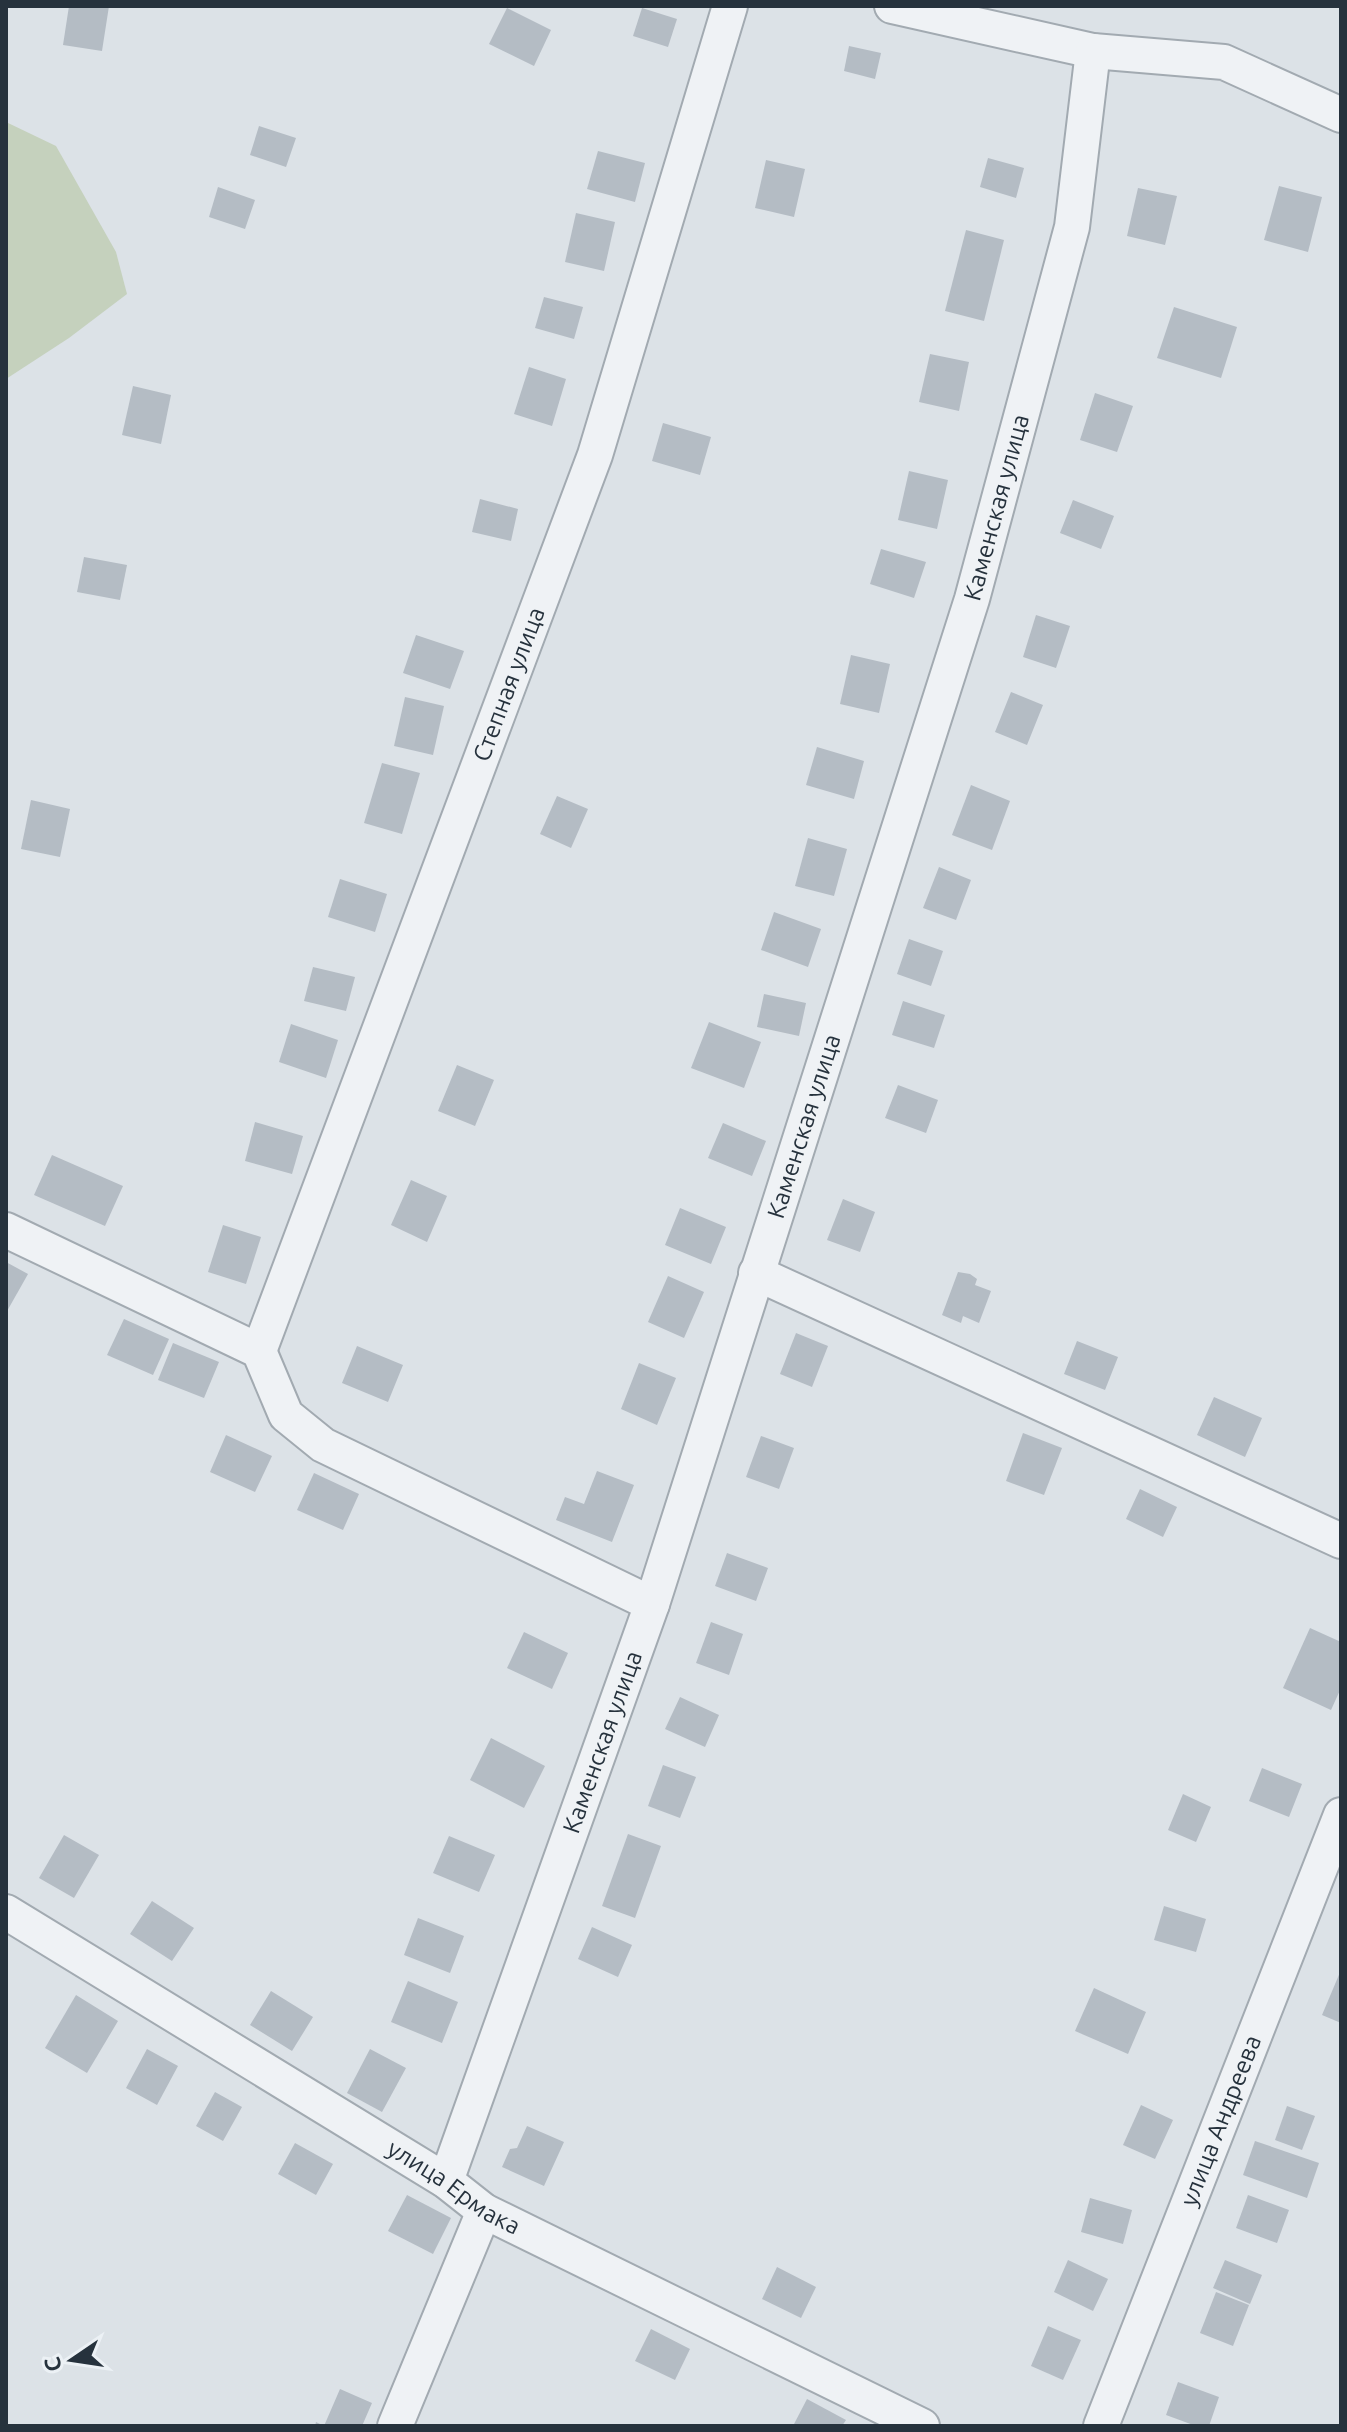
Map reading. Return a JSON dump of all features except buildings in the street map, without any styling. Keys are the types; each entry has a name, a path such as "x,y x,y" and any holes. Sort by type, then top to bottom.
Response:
{"street":[{"name":"Степная улица","path":"259,1351 595,455 730,6"},
{"path":"892,6 1093,51 1224,62 1341,115"},
{"name":"Каменская улица","path":"446,2181 652,1604 972,599 1072,227 1093,51"},
{"path":"6,1230 259,1351 286,1415 323,1445 652,1604"},
{"path":"756,1273 1341,1541"},
{"name":"улица Андреева","path":"1101,2426 1341,1815"},
{"name":"улица Ермака","path":"6,1912 446,2181 484,2211 922,2426"},
{"path":"395,2426 484,2211"}],"green space":[{"path":"6,122 56,146 116,252 127,294 69,338 6,379"}]}
